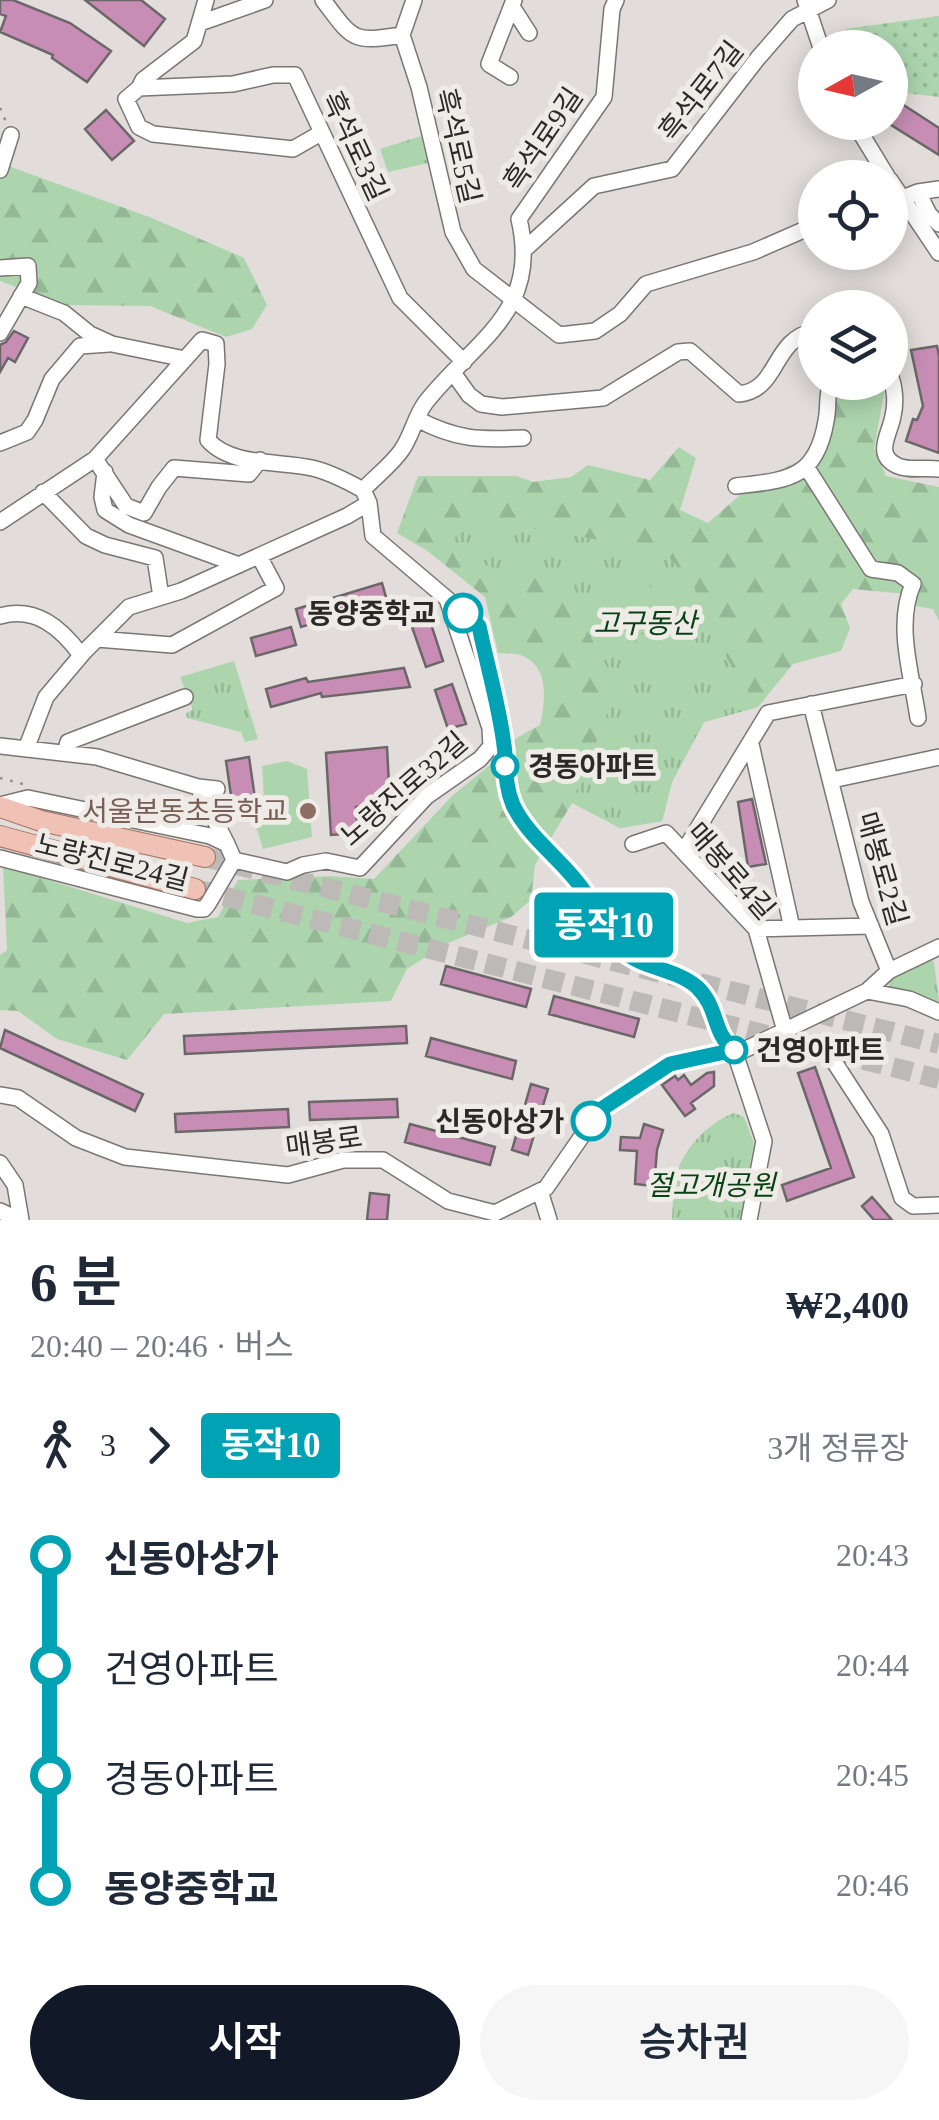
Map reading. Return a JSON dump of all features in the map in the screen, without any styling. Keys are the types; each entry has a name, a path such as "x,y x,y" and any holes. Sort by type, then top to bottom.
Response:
{"main road":[{"path":"0,806 41,821 206,857"},
{"path":"0,836 195,889"}],"street":[{"path":"206,0 194,41 132,93 138,127 153,134 294,149 321,134"},
{"path":"200,23 265,0"},
{"path":"323,0 346,31 364,41 402,35 414,0"},
{"name":"흑석로9길","path":"26,749 46,696 129,607 259,556 366,496 402,450 424,404 501,322 520,287 524,250 519,219 604,96 616,0"},
{"name":"흑석로7길","path":"524,250 594,186 672,169 792,19 808,4 828,0"},
{"path":"514,4 529,33"},
{"path":"510,77 489,64 514,4"},
{"path":"808,4 816,30"},
{"name":"흑석로5길","path":"402,35 419,87 453,232 474,269 559,335 595,331 620,314 646,284 753,252 798,232"},
{"name":"흑석로3길","path":"132,93 295,75 400,298 459,368 469,395 481,404 502,407 603,398 678,352 690,352 739,394 750,393 776,370 783,347 798,338"},
{"path":"0,170 11,135"},
{"path":"908,197 939,190"},
{"path":"908,201 939,224"},
{"path":"908,204 939,253"},
{"path":"0,268 28,266 29,282 0,334"},
{"path":"21,296 64,312 90,334 112,344 185,360"},
{"path":"0,522 43,492 100,465 202,340 216,344 208,440 217,450 311,468 366,496 374,536 479,626"},
{"path":"0,443 27,432 36,420 52,379 80,346 112,344"},
{"path":"736,486 786,480 807,468 819,452 828,400"},
{"path":"894,400 894,416 884,441 885,455 904,468 939,469"},
{"path":"417,418 446,434 474,441 524,438"},
{"path":"100,465 126,506 144,514 174,468 248,474 260,460"},
{"path":"100,465 105,510 129,525 239,565"},
{"path":"807,468 871,569 898,572 914,584 904,604 907,655 918,718"},
{"path":"43,492 86,536 155,558 161,597"},
{"path":"97,638 172,645 276,588 259,556"},
{"name":"노량진로32길","path":"234,860 287,872 326,861 360,868 426,796 480,759 491,746 490,728 446,598"},
{"path":"0,616 14,612 56,625 81,655"},
{"path":"684,851 768,713 914,684"},
{"path":"65,753 68,742 185,697"},
{"name":"매봉로2길","path":"811,704 861,902 889,970"},
{"path":"752,744 792,928"},
{"path":"0,746 97,757 198,788 217,789"},
{"name":"매봉로2길","path":"832,780 939,757"},
{"path":"198,788 227,844"},
{"name":"노량진로24길","path":"0,806 28,798 210,836 227,844 234,860 208,904 197,909 0,858"},
{"name":"매봉로4길","path":"634,844 666,833 756,929 781,1033"},
{"path":"582,888 614,942 626,954 681,974 713,1007 722,1041 734,1050 764,1141 749,1220"},
{"path":"756,929 871,926"},
{"name":"매봉로","path":"0,1095 18,1098 76,1138 125,1157 288,1175 343,1160 382,1160 448,1201 496,1213 546,1188 600,1110 670,1064 744,1050 867,991 889,970 937,951"},
{"path":"867,991 908,999 939,1012"},
{"path":"781,1033 784,1050 818,1048 830,1057 881,1134 902,1198 913,1206 939,1206"},
{"path":"0,1164 15,1185 20,1220"},
{"path":"540,1191 549,1220"},
{"path":"0,1211 20,1220"}],"path":[{"path":"0,108 11,135"}],"green space":[{"path":"939,16 939,97 908,93 908,30 845,29"},
{"path":"421,136 428,163 388,172 380,149"},
{"path":"0,163 152,218 244,258 267,305 252,329 226,337 150,306 64,305 0,281"},
{"name":"고구동산","path":"830,400 883,400 874,449 886,476 939,487 939,621 933,609 909,605 905,594 853,589 841,604 850,628 841,651 793,664 758,707 704,722 672,782 662,821 620,828 572,803 535,865 531,900 511,917 446,944 407,969 391,1001 164,1014 127,1060 57,1039 18,1011 0,1010 0,955 7,950 3,866 187,923 218,917 238,880 330,876 374,879 452,796 518,737 540,725 542,677 523,656 498,653 485,597 426,550 397,533 418,476 516,476 533,482 571,477 588,465 650,480 679,447 696,458 680,510 708,523 756,481 814,454"},
{"path":"494,522 664,551 700,593 725,655 758,707 704,722 672,782 662,821 620,828 572,802 618,687 563,586 492,568 452,548 460,523"},
{"path":"638,562 666,619 633,635 605,579"},
{"path":"667,621 690,665 658,681 635,638"},
{"path":"234,661 258,739 245,742 241,732 187,718 186,713 193,710 180,677"},
{"path":"287,761 307,769 312,837 263,849 255,823 265,814 262,766"},
{"path":"928,958 934,962 939,1002 889,988 891,978"},
{"name":"절고개공원","path":"734,1113 744,1117 754,1143 740,1220 672,1220 676,1176 687,1152 708,1128"}],"building":[{"path":"0,0 13,0 70,23 111,51 87,82 53,55 0,32 6,16 0,14"},
{"path":"85,0 141,0 165,19 144,46"},
{"path":"908,108 939,128 939,155 908,136"},
{"path":"106,110 134,141 112,160 85,129"},
{"path":"14,331 28,338 15,362 8,358 0,372 0,345"},
{"path":"937,346 939,453 906,441 913,419 917,420 923,406 911,350"},
{"path":"382,583 387,601 301,627 296,609"},
{"path":"430,621 443,661 426,667 412,627"},
{"path":"291,627 296,645 256,656 251,638"},
{"path":"404,668 410,687 322,697 321,693 271,707 266,689 306,678 308,682"},
{"path":"452,684 466,724 448,729 435,690"},
{"path":"387,747 390,804 356,807 358,833 331,835 326,753"},
{"path":"249,757 257,812 234,816 226,761"},
{"path":"752,799 766,864 748,867 738,802"},
{"path":"446,966 531,989 526,1007 441,984"},
{"path":"554,996 639,1019 634,1037 549,1014"},
{"path":"406,1026 407,1043 185,1054 184,1036"},
{"path":"5,1030 143,1094 135,1111 0,1048"},
{"path":"431,1038 516,1061 512,1079 426,1056"},
{"path":"815,1067 854,1177 787,1201 782,1185 831,1168 798,1073"},
{"path":"714,1072 714,1086 691,1103 695,1109 685,1116 662,1085 684,1075 691,1085"},
{"path":"531,1084 548,1089 528,1155 512,1150"},
{"path":"397,1099 398,1117 310,1120 309,1102"},
{"path":"288,1109 289,1127 176,1132 175,1114"},
{"path":"410,1124 495,1147 490,1165 405,1142"},
{"path":"644,1124 663,1130 654,1186 635,1184 637,1151 620,1150 621,1137 640,1138"},
{"path":"370,1193 389,1195 387,1220 367,1220"},
{"path":"872,1197 892,1220 874,1220 862,1206"}],"tunnel":[{"path":"479,626 505,748 504,779 512,803 525,826 582,888"},
{"path":"205,857 939,1044"},
{"path":"195,889 939,1079"}],"bus line":[{"name":"동작10","path":"463,613 479,626 505,748 504,779 525,826 582,888 614,942 626,954 681,974 699,989 713,1007 722,1041 734,1050 670,1064 600,1110 591,1121"}],"place":[{"name":"동양중학교","path":"463,613"},
{"name":"경동아파트","path":"505,766"},
{"name":"서울본동초등학교","path":"308,811"},
{"name":"건영아파트","path":"734,1050"},
{"name":"신동아상가","path":"591,1121"}]}
